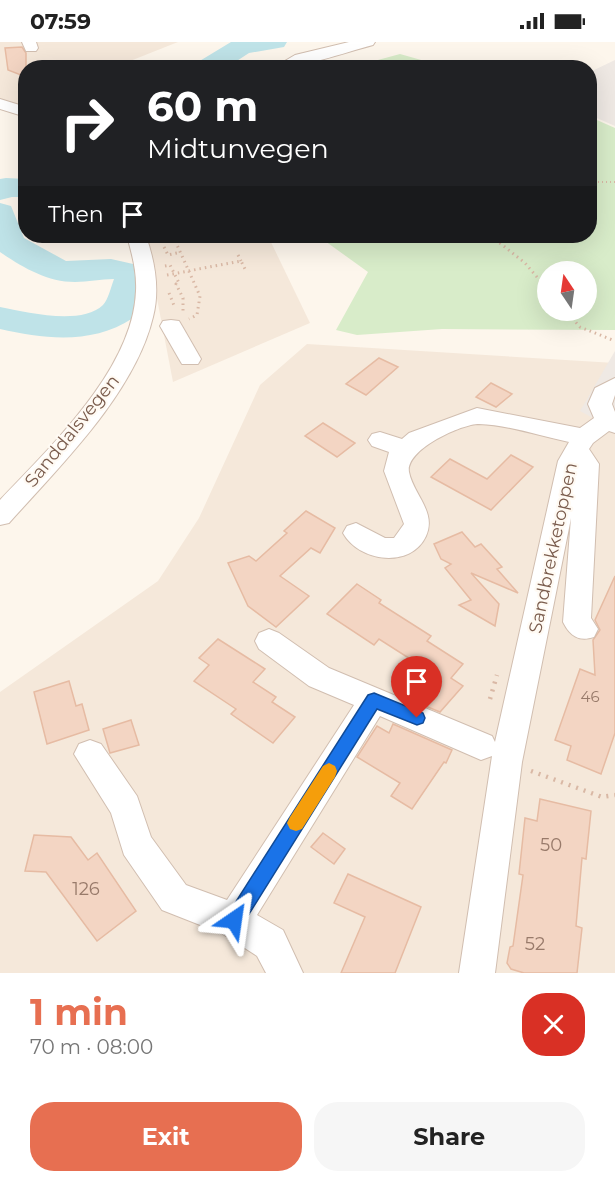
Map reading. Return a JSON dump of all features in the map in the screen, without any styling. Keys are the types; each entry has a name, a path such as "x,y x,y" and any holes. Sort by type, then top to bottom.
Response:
{"street":[{"path":"296,60 368,42"},
{"path":"0,104 18,110"},
{"name":"Sanddalsvegen","path":"0,516 54,457 100,401 130,354 141,329 146,287 142,249 149,243"},
{"path":"178,323 190,359"},
{"path":"356,533 377,546 388,549 402,546 414,534 417,524 415,514 396,471 399,456 417,439 477,416 581,443 611,423 600,411 598,401 614,380"},
{"path":"380,440 405,449"},
{"path":"581,443 587,464 577,622 584,629"},
{"name":"Sandbrekketoppen","path":"477,973 493,754 529,662 570,461 581,443"},
{"path":"269,641 320,677 493,754"},
{"path":"234,920 374,700"},
{"path":"90,754 126,807 136,844 174,898 234,920 270,943 285,973"}],"path":[{"path":"597,182 615,183"},
{"path":"154,243 162,253 160,254"},
{"path":"155,243 168,255 181,252"},
{"path":"176,243 200,296 197,315 178,323"},
{"path":"499,243 525,263 537,277"},
{"path":"238,255 245,269"},
{"path":"162,260 165,266 170,265 174,274 183,298 183,314 177,316 166,286"},
{"path":"162,276 241,261"},
{"path":"575,321 580,327 615,341"},
{"path":"493,754 602,797 615,795"}],"shaded area":[{"path":"0,42 178,42 133,60 18,60 18,109 0,105"},
{"path":"615,60 615,126 597,118 597,69"},
{"path":"146,243 271,243 310,323 173,382"},
{"path":"307,344 615,363 615,973 0,973 0,692 158,581 199,518 260,385"},
{"path":"615,351 615,430 580,411"}],"green space":[{"path":"400,54 421,60 378,60"},
{"path":"597,120 615,128 615,330 442,329 357,335 336,330 368,272 328,243 597,243"}],"building":[{"path":"22,47 26,53 26,60 18,60 18,74 8,70 5,48"},
{"path":"379,358 398,367 366,395 346,384"},
{"path":"491,383 512,394 496,407 476,397"},
{"path":"323,423 355,443 337,457 305,436"},
{"path":"511,455 533,467 491,510 431,477 450,459 487,479"},
{"path":"306,511 335,528 320,553 311,548 280,576 309,596 276,627 248,606 228,563 249,556 256,561 287,533 284,531"},
{"path":"462,532 475,547 481,544 502,567 497,569 518,593 471,573 499,604 495,626 459,605 471,600 445,568 451,564 441,559 434,544"},
{"path":"615,576 615,733 601,774 567,760 571,746 555,740 580,669 595,675 593,640 600,630 595,620"},
{"path":"357,584 381,600 379,603 431,636 427,641 463,664 451,678 463,686 440,712 406,698 414,682 426,669 379,639 374,645 327,614"},
{"path":"218,639 265,669 253,682 276,697 272,702 295,717 273,743 231,714 236,709 194,681 209,665 199,658"},
{"path":"69,681 76,706 82,704 89,730 47,744 34,692"},
{"path":"131,720 139,745 110,753 103,729"},
{"path":"393,724 452,750 446,763 444,762 412,809 391,796 400,783 357,757 377,726 389,733"},
{"path":"540,799 591,811 586,859 582,858 576,926 582,928 577,973 524,973 511,969 507,963 510,947 513,946 523,875 519,874 525,818 537,821"},
{"path":"323,833 345,849 334,864 311,847"},
{"path":"34,835 71,837 88,860 97,853 136,911 97,941 46,872 25,871"},
{"path":"348,874 421,907 395,973 341,973 365,917 334,903"}],"waterway":[{"path":"220,60 242,46 275,42"},
{"path":"0,191 6,187 18,188"},
{"path":"0,213 9,243 42,263 70,272 117,269 130,273 131,279 120,310 93,323 62,327 0,318"}],"slow traffic":[{"path":"296,823 329,771"}],"route":[{"path":"234,920 374,700 417,718"}]}
